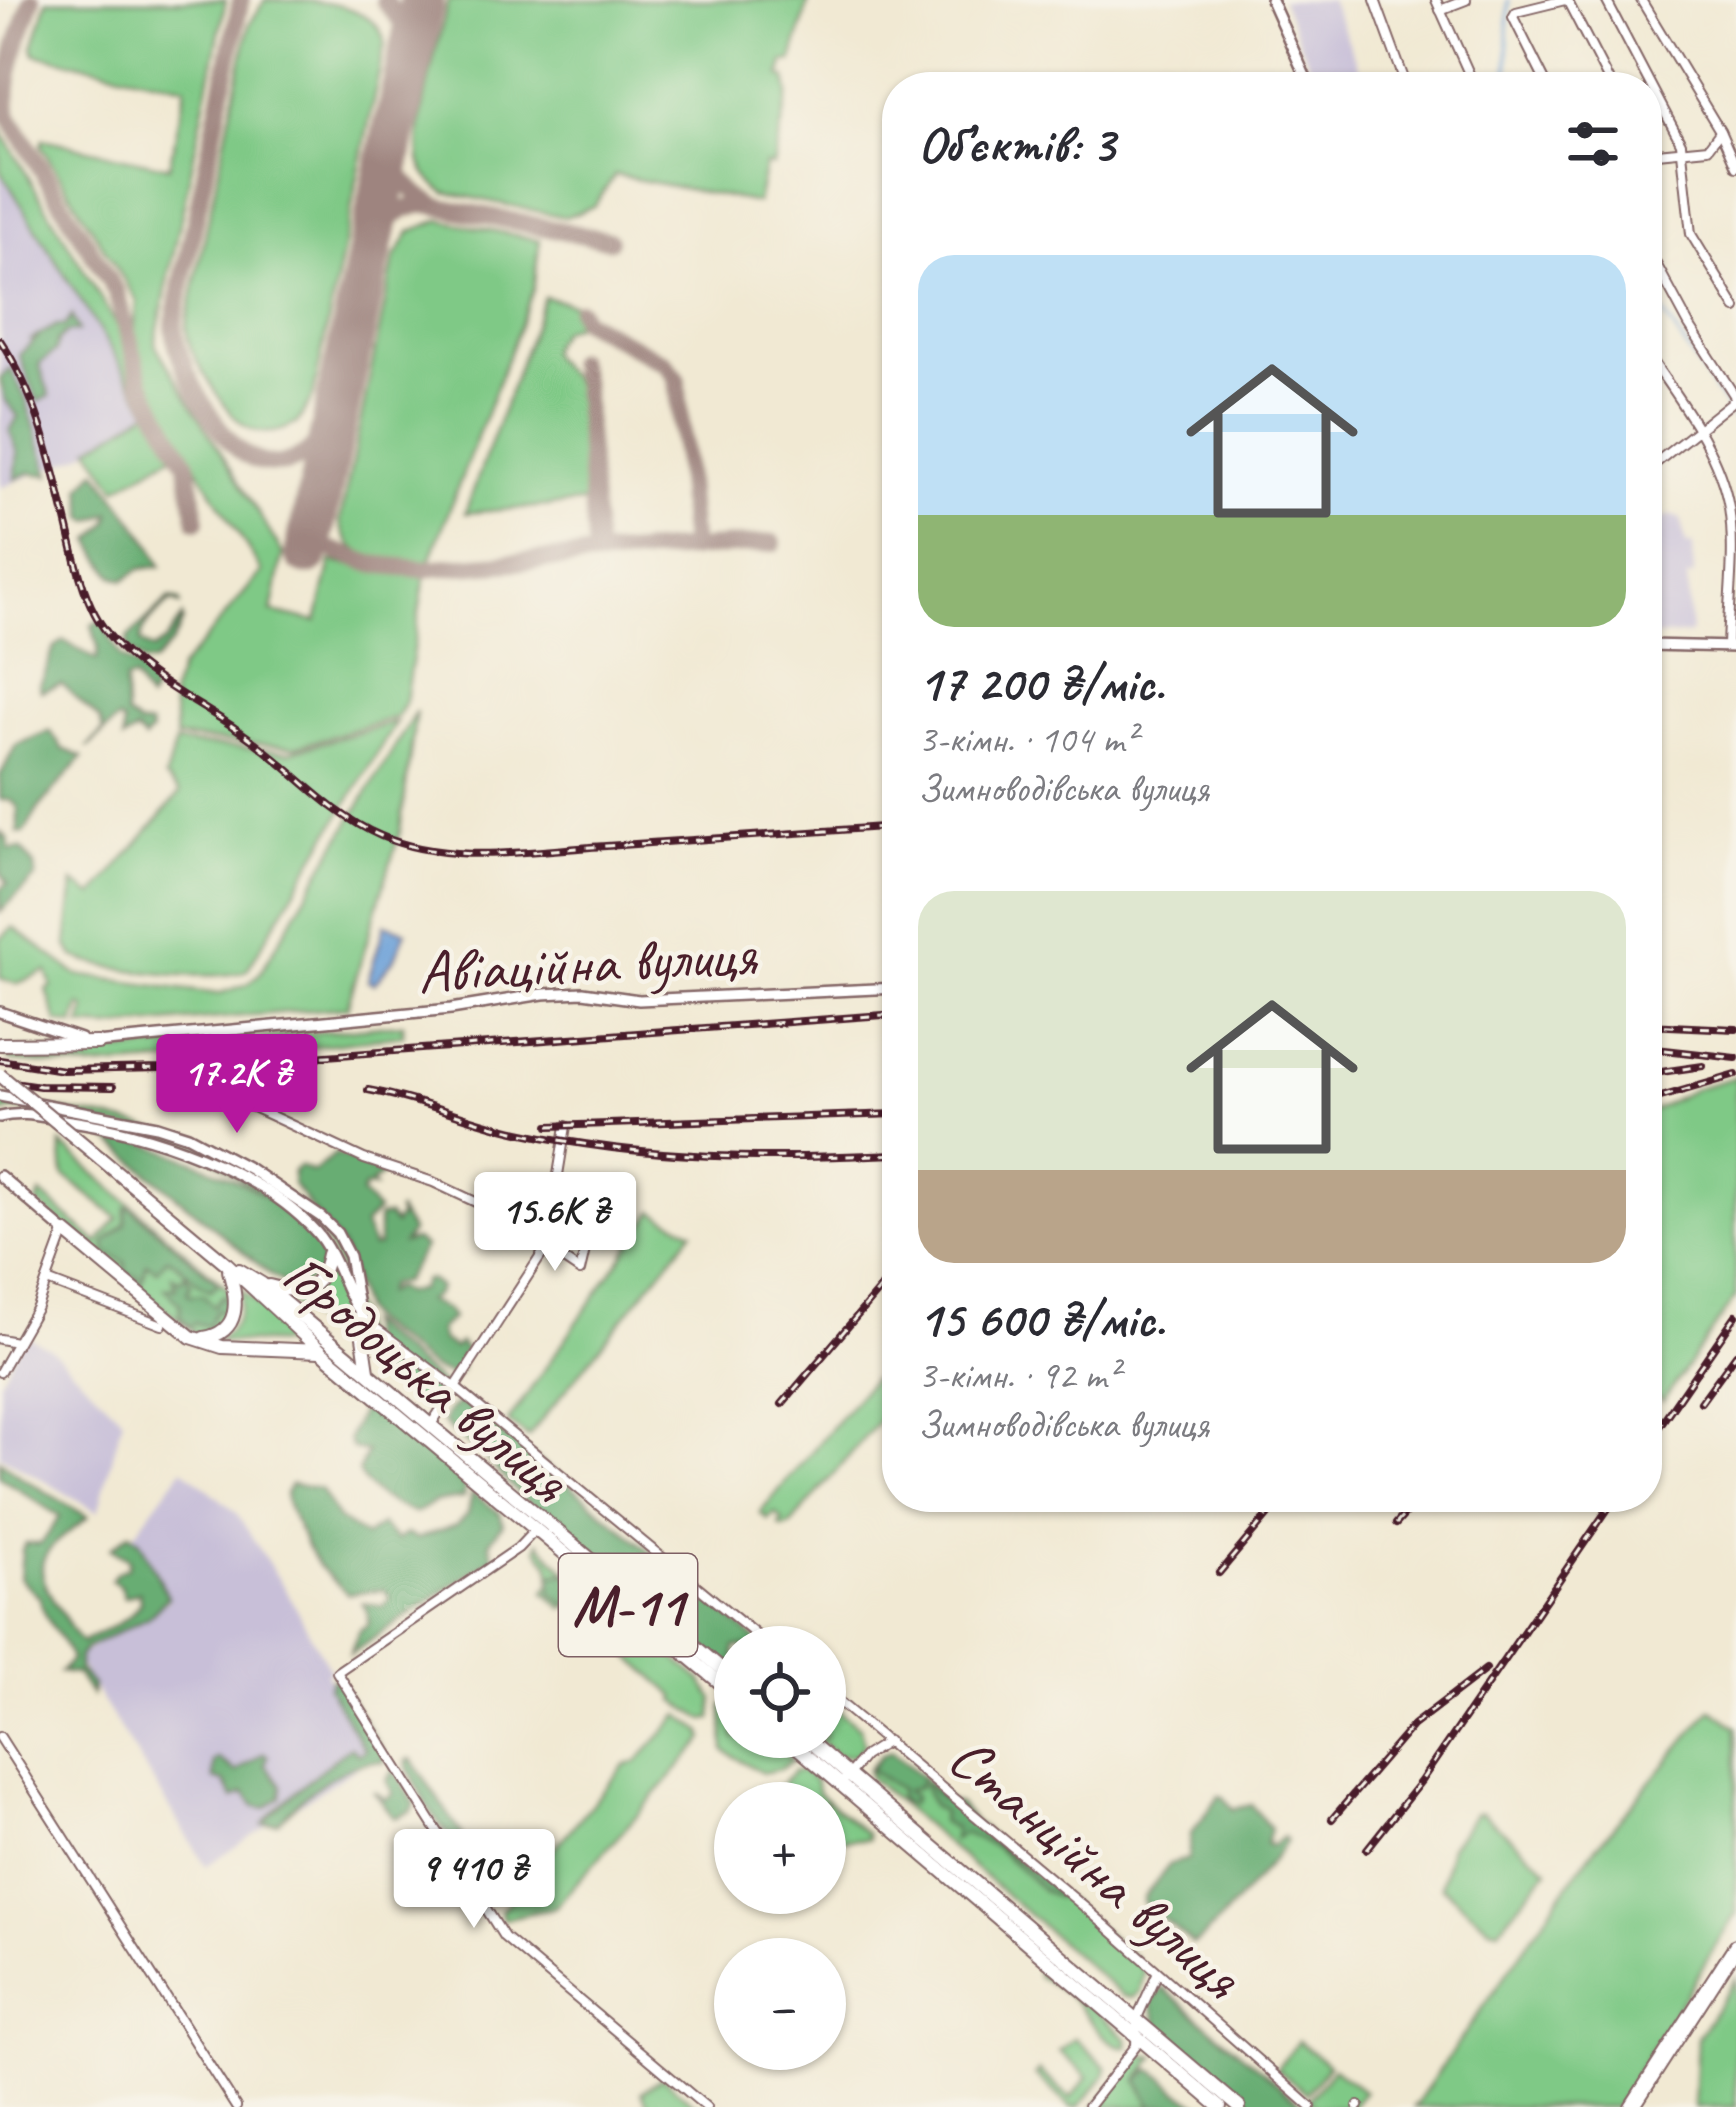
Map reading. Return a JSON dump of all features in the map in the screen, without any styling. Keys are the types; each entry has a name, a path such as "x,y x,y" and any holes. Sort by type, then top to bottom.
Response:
{"highway":[{"path":"1632,2107 1736,1946"}],"main road":[{"path":"0,1044 98,1043"},
{"name":"Городоцька вулиця","path":"0,1075 227,1264 321,1351 714,1662"},
{"path":"65,1232 191,1337 222,1347 321,1351"},
{"path":"262,1284 292,1292 304,1289 324,1272 328,1254"},
{"path":"191,1337 219,1335 235,1317 236,1293 227,1264"},
{"name":"Городоцька вулиця","path":"227,1264 262,1284 432,1424 714,1676"},
{"path":"360,1316 369,1372"},
{"path":"815,1758 1137,2018 1239,2107"},
{"path":"824,1758 1220,2107"}],"street":[{"path":"1271,0 1303,72"},
{"path":"1375,0 1402,72"},
{"path":"1466,0 1438,5 1468,72"},
{"path":"1540,72 1513,17 1516,12 1566,0 1604,72"},
{"path":"1607,0 1643,72"},
{"path":"1641,0 1720,131 1736,167"},
{"path":"1662,111 1683,153 1690,234 1736,308"},
{"path":"1662,152 1708,148 1720,131"},
{"path":"1662,275 1731,403 1662,456"},
{"path":"1662,376 1717,467 1729,508 1731,647 1662,645"},
{"name":"Авіаційна вулиця","path":"0,1012 54,1033 98,1043 451,1009 543,994 583,992 640,1000 882,989"},
{"path":"0,1096 157,1126 188,1136 250,1169 321,1217 337,1234 349,1256 360,1316"},
{"path":"244,1103 364,1159 433,1182 482,1205 580,1271 598,1195"},
{"path":"0,1118 21,1114 154,1137 213,1163 275,1199 314,1230 360,1316 456,1388 745,1626"},
{"path":"432,1424 546,1248 566,1126"},
{"path":"0,1176 65,1232 47,1281 0,1372"},
{"path":"47,1281 162,1325"},
{"path":"0,1339 16,1342"},
{"path":"541,1524 518,1549 338,1672 504,1937 706,2107"},
{"name":"Станційна вулиця","path":"846,1707 1088,1910 1310,2107"},
{"path":"0,1737 236,2107"},
{"path":"845,1779 864,1756 888,1741"},
{"path":"1088,2107 1136,2046 1137,2018 1157,1974"}],"shaded area":[{"path":"1281,0 1330,0 1361,72 1312,72"},
{"path":"0,170 149,411 80,456 0,488"},
{"path":"1670,515 1681,519 1686,544 1693,544 1694,576 1687,577 1691,634 1662,637 1662,518"},
{"path":"25,1335 50,1348 123,1418 98,1512 0,1455 0,1381"},
{"path":"183,1468 236,1512 289,1595 330,1670 326,1674 375,1755 206,1866 75,1658 168,1601 132,1537"}],"green space":[{"path":"47,0 226,0 155,344 283,554 272,612 317,622 331,562 425,576 405,701 397,717 295,747 176,738 171,693 180,669 262,572 144,381 131,337 137,301 41,146 43,139 169,167 186,86 35,54"},
{"path":"265,0 320,2 354,10 379,29 385,43 313,397 297,423 270,432 248,427 229,411 196,359 186,327 249,25"},
{"path":"448,0 809,0 792,61 784,62 781,76 786,78 789,93 773,166 765,165 757,203 615,175 594,206 565,217 445,192 425,172 419,148 423,107"},
{"path":"0,129 126,341 138,382 178,452 117,488 90,448 149,411 0,170"},
{"path":"440,220 540,240 533,290 429,563 374,558 352,546 340,521 394,259 411,231"},
{"path":"544,297 577,305 578,323 560,331 550,356 581,390 587,500 465,513"},
{"path":"72,316 78,331 66,333 56,351 39,364 50,396 38,402 19,355 36,339 32,339 57,325 65,326"},
{"path":"10,368 25,397 50,475 29,473 15,479 18,453 10,431 18,416 5,400 0,379"},
{"path":"97,470 152,546 161,566 140,569 124,580 114,576 102,558 92,540 111,513 91,521 85,518 82,487"},
{"path":"170,598 180,605 171,601 155,615 141,643 153,650 166,641 182,617 183,621 172,643 153,663 143,663 127,649 128,638"},
{"path":"101,620 121,658 144,672 153,692 148,701 134,679 125,681 126,716 139,726 150,726 151,732 144,740 136,732 123,740 123,724 118,720 87,748 103,731 100,720 61,684 41,691 39,685 54,649 64,641 97,660 92,625"},
{"path":"416,711 400,831 347,1007 107,1028 81,1026 86,1009 80,1006 74,1025 57,1022 47,990 52,986 47,971 16,984 0,978 0,939 13,927 77,975 218,994 248,984 260,973"},
{"path":"396,722 247,970 213,975 160,973 73,956 67,944 74,883 94,896 180,793 165,778 175,743 289,752"},
{"path":"50,731 63,749 83,757 24,833 18,833 18,807 10,800 0,800 0,776 16,745"},
{"path":"0,832 9,849 22,849 35,866 36,877 0,912 0,889 8,883 0,872"},
{"path":"403,1024 403,1035 216,1059 90,1068 12,1061 0,1049 100,1053"},
{"path":"1736,1077 1736,1296 1663,1401 1662,1106 1697,1088"},
{"path":"0,1100 155,1130 232,1162 289,1197 332,1236 346,1259 351,1292 323,1236 214,1159 154,1134 15,1109 0,1114"},
{"path":"99,1131 188,1158 281,1207 321,1247 322,1264 316,1277 294,1288 272,1276"},
{"path":"61,1144 226,1287 231,1294 227,1322 195,1333 37,1203 41,1194 98,1243 118,1218 64,1176"},
{"path":"336,1153 383,1174 371,1184 374,1188 365,1187 361,1194 377,1211 364,1225 372,1247 378,1246 378,1217 387,1216 394,1224 397,1210 411,1232 403,1243 415,1240 424,1247 403,1282 388,1285 385,1293 394,1288 404,1293 420,1289 424,1280 439,1288 426,1301 452,1318 439,1330 441,1340 454,1348 460,1343 466,1350 459,1357 461,1369 455,1376 434,1370 370,1322 362,1312 343,1249 292,1184 293,1171 299,1166 313,1172"},
{"path":"126,1208 219,1283 211,1290 204,1287 167,1258 158,1270 147,1264 141,1285 137,1283 137,1276 126,1273 125,1262 107,1253 105,1242 126,1224"},
{"path":"654,1211 693,1231 528,1437 508,1422"},
{"path":"330,1267 356,1314 363,1365 283,1296 305,1294"},
{"path":"185,1274 191,1286 189,1295 203,1294 213,1306 223,1295 233,1306 228,1312 217,1310 208,1326 195,1323 190,1327 180,1317 180,1304 165,1288 176,1288 172,1276 180,1281"},
{"path":"241,1290 308,1345 214,1341 236,1320"},
{"path":"365,1323 448,1389 431,1413 369,1363"},
{"path":"872,1379 882,1388 882,1417 791,1525 783,1528 779,1525 783,1520 775,1513 768,1520 760,1513"},
{"path":"460,1402 562,1478 740,1626 714,1626 714,1656 542,1515 452,1432 443,1422"},
{"path":"364,1404 376,1405 443,1466 465,1487 463,1498 435,1502 415,1513 374,1492 358,1472 367,1452 352,1449 348,1439"},
{"path":"0,1460 88,1517 52,1547 42,1566 49,1592 82,1643 121,1622 140,1602 139,1592 124,1597 111,1580 128,1567 129,1559 111,1548 130,1533 140,1541 168,1597 148,1617 79,1656 79,1670 92,1685 91,1695 76,1674 60,1672 71,1660 40,1598 20,1578 22,1550 26,1544 41,1544 60,1517 0,1477"},
{"path":"291,1484 320,1489 338,1519 365,1537 381,1525 396,1540 406,1534 417,1539 456,1525 468,1514 472,1493 500,1513 503,1524 489,1542 493,1558 350,1654 359,1631 368,1624 362,1603 384,1606 390,1597 383,1589 348,1594 318,1566 287,1505 285,1493"},
{"path":"539,1542 566,1571 700,1679 714,1699 712,1719 705,1720 675,1701 676,1696 570,1606 563,1608 545,1592 553,1580 549,1563 537,1548"},
{"path":"551,1576 578,1577 603,1598 594,1619 552,1593"},
{"path":"337,1678 383,1751 384,1762 355,1765 341,1772 312,1790 278,1823 263,1824 344,1752 351,1747 358,1754 365,1750 328,1688"},
{"path":"1711,1709 1736,1727 1736,1913 1616,2107 1414,2107 1583,1863"},
{"path":"680,1715 702,1731 705,1739 555,1907 503,1919 501,1911 625,1765 637,1762"},
{"path":"846,1716 860,1728 864,1744 855,1755 846,1756"},
{"path":"891,1751 923,1778 918,1787 906,1791 914,1797 911,1804 898,1797 900,1789 870,1770 882,1754"},
{"path":"264,1753 268,1756 265,1764 282,1786 281,1797 266,1808 255,1806 245,1793 233,1798 224,1782 214,1779 214,1762 219,1759 236,1772"},
{"path":"892,1753 1136,1958 1144,1972 1140,1992 1132,1998 1123,1996 870,1778 868,1769 882,1754"},
{"path":"737,1758 792,1761 780,1769 762,1773"},
{"path":"412,1759 461,1833 464,1845 430,1811 407,1766"},
{"path":"394,1770 415,1804 412,1811 395,1818 373,1791 385,1799 393,1794 386,1780"},
{"path":"794,1771 815,1782 783,1782"},
{"path":"928,1784 942,1800 959,1804 986,1836 1058,1892 1057,1897 995,1847 963,1833 953,1839 955,1828 941,1822 942,1812 933,1806 924,1786"},
{"path":"1219,1796 1233,1809 1252,1805 1270,1829 1266,1844 1271,1846 1283,1837 1286,1841 1226,1914 1193,1944 1143,1902 1170,1864 1188,1859 1191,1834"},
{"path":"1476,1813 1482,1813 1548,1869 1499,1929 1490,1927 1441,1886 1450,1846"},
{"path":"846,1816 867,1834 868,1839 846,1840"},
{"path":"1044,1967 1127,2038 1128,2047 1111,2042 1067,1994 1037,1976 1037,1968"},
{"path":"1736,1978 1736,2107 1694,2107 1697,2038"},
{"path":"1163,1988 1306,2107 1257,2107 1160,2030 1151,2003"},
{"path":"1075,2038 1107,2068 1079,2107 1071,2107 1035,2075 1039,2071 1071,2098 1088,2077 1059,2051"},
{"path":"1298,2041 1328,2065 1307,2093 1276,2069"},
{"path":"1140,2055 1156,2057 1138,2080 1154,2107 1094,2107"},
{"path":"1333,2068 1364,2092 1351,2107 1317,2107 1308,2100"},
{"path":"1151,2069 1204,2107 1152,2106 1138,2080"},
{"path":"662,2077 698,2107 649,2107 642,2092"}],"water":[{"path":"385,924 406,931 395,958 374,984 368,980"}],"waterway":[{"path":"1508,0 1508,72"},
{"path":"1662,312 1736,423"}],"taxiway":[{"path":"32,0 10,73 9,116 116,292 141,381 187,463 197,520"},
{"path":"241,0 174,322 175,337 187,373 209,412 233,444 260,462 275,464 302,456 324,435 338,407"},
{"path":"384,0 406,28 409,64"},
{"path":"394,137 403,178 435,204"},
{"path":"369,257 389,221 426,204 609,240"},
{"path":"579,310 582,319 665,363 677,378 692,549"},
{"path":"576,361 583,385 596,556"},
{"path":"310,542 372,564 421,569 773,543"}],"runway":[{"path":"307,553 422,0"}],"railway":[{"path":"0,340 34,407 82,583 107,633 139,665 254,741 361,826 435,851 492,854 882,827"},
{"path":"0,1060 63,1070 164,1068 882,1015"},
{"path":"1662,1026 1736,1029"},
{"path":"1662,1050 1736,1058"},
{"path":"1662,1072 1703,1066"},
{"path":"1662,1097 1736,1075"},
{"path":"0,1080 113,1087"},
{"path":"368,1090 519,1132 614,1148 754,1157 882,1154"},
{"path":"549,1126 882,1115"},
{"path":"782,1404 882,1287"},
{"path":"1662,1422 1736,1315"},
{"path":"1701,1402 1736,1354"},
{"path":"1219,1573 1270,1512"},
{"path":"1396,1524 1407,1512"},
{"path":"1367,1849 1421,1781 1606,1512"},
{"path":"1332,1819 1413,1725 1486,1669"}]}
